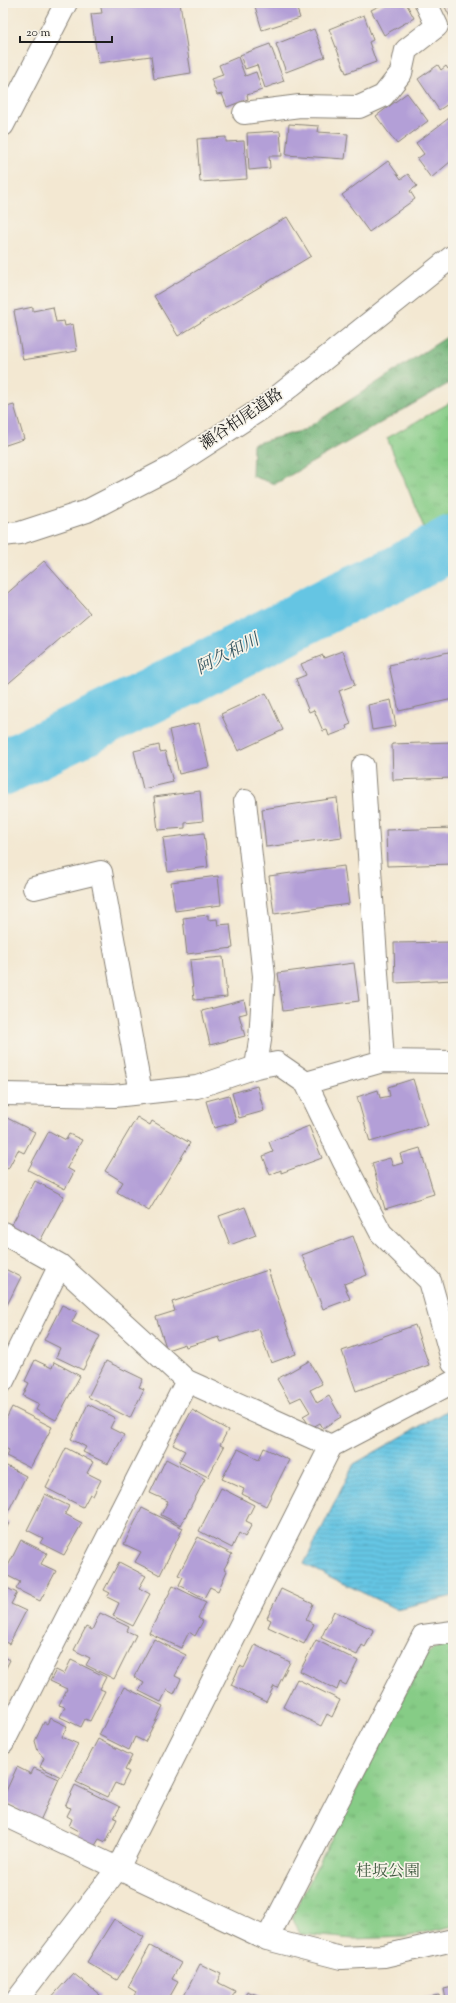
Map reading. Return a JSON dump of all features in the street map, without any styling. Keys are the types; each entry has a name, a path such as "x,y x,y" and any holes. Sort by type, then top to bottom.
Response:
{"street":[{"path":"3,125 66,3"},
{"path":"244,113 300,106 359,107 382,96 401,73 406,50 437,26 426,3"},
{"name":"瀬谷柏尾道路","path":"3,535 20,533 87,511 170,468 267,405 453,256"},
{"path":"363,766 383,1061"},
{"path":"244,801 264,976 260,1040 256,1067"},
{"path":"34,888 101,872 141,1093"},
{"path":"306,1083 383,1061 453,1062"},
{"path":"3,1094 114,1096 196,1087 256,1067 277,1063 306,1083 344,1162 381,1233 430,1281 453,1363"},
{"path":"3,1234 60,1266 187,1381 331,1446"},
{"path":"3,1381 60,1266"},
{"path":"3,1743 187,1381"},
{"path":"17,2000 118,1868 331,1446 453,1382"},
{"path":"267,1939 423,1636 453,1632"},
{"path":"3,1814 267,1939 341,1958 384,1956 453,1940"}],"green space":[{"path":"453,333 453,381 275,484 252,476 253,444 304,430"},
{"path":"453,401 453,528 429,540 387,438"},
{"name":"桂坂公園","path":"453,1644 453,1926 405,1937 353,1939 300,1934 292,1916 425,1656 434,1648"}],"water":[{"path":"453,1407 453,1596 396,1609 304,1564 354,1464"}],"building":[{"path":"100,3 180,3 191,73 154,79 151,56 98,63 91,14 102,13"},
{"path":"254,3 295,3 300,18 262,30"},
{"path":"385,3 406,3 414,18 384,35 371,10"},
{"path":"443,3 453,3 453,23"},
{"path":"364,15 373,40 369,42 376,62 346,73 329,29"},
{"path":"314,29 325,57 286,72 276,44"},
{"path":"270,44 284,81 265,88 257,65 245,69 240,55"},
{"path":"238,57 245,76 256,72 262,90 247,95 248,99 227,107 222,94 217,95 211,79 223,75 219,65"},
{"path":"438,65 441,70 446,66 448,69 453,65 453,104 451,102 439,110 418,79"},
{"path":"407,93 428,121 397,144 376,116"},
{"path":"453,115 453,166 450,162 431,178 417,159 424,154 416,143"},
{"path":"289,124 319,126 318,132 348,134 345,159 286,155"},
{"path":"280,131 282,156 269,156 270,168 249,170 247,133"},
{"path":"226,137 226,142 244,141 247,179 200,182 197,139"},
{"path":"388,161 401,179 408,174 417,186 410,191 415,199 369,232 342,195"},
{"path":"287,217 311,256 178,336 154,296"},
{"path":"33,307 33,311 53,307 56,322 64,321 65,326 73,324 77,351 23,360 14,311"},
{"path":"14,405 24,439 3,446 3,408"},
{"path":"44,561 90,613 3,688 3,597"},
{"path":"343,651 355,685 339,691 351,724 346,726 347,729 329,736 327,730 323,731 314,710 309,712 296,679 306,675 301,664 323,655 324,658"},
{"path":"453,651 453,699 399,711 389,665"},
{"path":"266,693 283,730 238,751 221,714"},
{"path":"391,700 396,726 372,730 368,705"},
{"path":"199,723 209,767 179,774 169,730"},
{"path":"453,742 453,778 393,780 392,744"},
{"path":"159,745 160,752 165,751 173,782 143,789 134,751"},
{"path":"200,791 203,821 185,823 185,828 158,830 154,797"},
{"path":"337,798 342,837 266,847 262,809"},
{"path":"453,828 453,864 387,866 386,830"},
{"path":"204,833 208,867 168,872 163,838"},
{"path":"344,866 349,904 274,914 269,876"},
{"path":"218,876 221,905 175,911 171,882"},
{"path":"208,915 208,920 217,919 218,925 230,924 233,948 187,954 183,918"},
{"path":"453,942 453,980 395,983 394,943"},
{"path":"223,957 227,997 194,1000 190,960"},
{"path":"354,963 359,1001 283,1011 278,973"},
{"path":"244,1000 247,1013 239,1015 245,1036 210,1045 202,1011"},
{"path":"413,1079 427,1125 370,1142 357,1097 378,1090 380,1098 390,1096 388,1087"},
{"path":"257,1086 264,1111 239,1118 232,1093"},
{"path":"229,1095 236,1122 214,1128 206,1101"},
{"path":"3,1116 35,1132 24,1153 18,1150 8,1169 3,1166"},
{"path":"137,1117 150,1125 152,1121 190,1143 149,1211 117,1192 123,1182 105,1171"},
{"path":"309,1126 322,1158 281,1173 281,1170 270,1175 263,1156 273,1152 269,1142"},
{"path":"49,1131 66,1140 69,1134 82,1140 67,1168 74,1172 65,1189 28,1170"},
{"path":"420,1148 434,1194 385,1209 372,1163 390,1158 393,1166 403,1163 400,1154"},
{"path":"35,1181 64,1196 39,1243 10,1228"},
{"path":"245,1207 256,1235 230,1245 219,1216"},
{"path":"353,1236 367,1275 344,1284 350,1299 323,1309 302,1255"},
{"path":"3,1268 21,1277 3,1313"},
{"path":"268,1270 296,1354 271,1363 259,1329 221,1342 219,1337 186,1347 185,1344 167,1350 156,1317 175,1311 172,1302"},
{"path":"62,1305 77,1312 72,1322 100,1336 83,1370 56,1357 60,1348 44,1340"},
{"path":"415,1325 429,1365 356,1391 342,1351"},
{"path":"35,1360 52,1368 54,1362 80,1376 56,1420 36,1410 39,1404 23,1396 29,1383 25,1381"},
{"path":"106,1361 143,1379 139,1387 144,1389 130,1418 88,1397"},
{"path":"309,1361 322,1384 310,1390 317,1403 329,1396 341,1417 323,1428 320,1423 311,1428 303,1416 310,1412 301,1397 290,1402 277,1379"},
{"path":"88,1404 115,1418 110,1428 124,1435 108,1464 83,1452 86,1447 71,1439"},
{"path":"12,1407 52,1427 30,1468 6,1456 9,1450 3,1447 3,1425"},
{"path":"192,1410 228,1430 220,1445 224,1447 208,1477 179,1462 185,1451 173,1445"},
{"path":"66,1448 93,1462 87,1473 101,1480 93,1496 90,1494 83,1507 46,1488"},
{"path":"264,1448 289,1460 266,1506 242,1494 244,1489 222,1479 238,1449 259,1459"},
{"path":"166,1459 205,1479 181,1525 161,1515 168,1501 150,1493"},
{"path":"3,1464 26,1476 6,1516 3,1515"},
{"path":"221,1488 254,1505 246,1521 252,1524 245,1537 239,1533 232,1548 199,1531"},
{"path":"45,1494 69,1506 65,1514 82,1523 64,1555 40,1543 43,1538 27,1530"},
{"path":"142,1508 183,1528 160,1575 135,1562 141,1552 124,1544"},
{"path":"3,1520 9,1523 3,1535"},
{"path":"198,1537 232,1554 224,1569 227,1571 218,1591 210,1587 204,1598 179,1585 183,1577 178,1575"},
{"path":"21,1540 47,1553 41,1564 56,1571 40,1601 16,1589 20,1582 4,1574"},
{"path":"119,1562 146,1576 139,1588 150,1594 133,1626 113,1616 119,1603 107,1597 110,1593 104,1590"},
{"path":"3,1586 17,1593 11,1604 26,1611 9,1644 3,1641"},
{"path":"173,1586 206,1602 198,1618 203,1621 195,1636 189,1632 181,1648 149,1633"},
{"path":"281,1589 313,1604 306,1620 314,1624 304,1644 268,1627 271,1620 267,1618"},
{"path":"334,1611 374,1630 365,1647 362,1645 357,1655 321,1638"},
{"path":"100,1613 129,1627 127,1631 136,1635 114,1679 86,1665 90,1658 74,1650 86,1627 92,1630"},
{"path":"154,1639 186,1655 175,1676 181,1679 174,1694 167,1690 161,1702 139,1691 144,1683 134,1677"},
{"path":"316,1640 358,1661 346,1685 340,1682 337,1690 300,1671"},
{"path":"255,1645 290,1662 277,1688 274,1686 266,1702 231,1685 240,1666 244,1668"},
{"path":"3,1656 10,1660 3,1674"},
{"path":"71,1660 106,1677 100,1689 105,1691 90,1721 85,1719 81,1727 60,1717 65,1707 59,1705 67,1689 50,1681 56,1670 64,1674"},
{"path":"297,1679 340,1700 332,1717 327,1714 321,1726 283,1707"},
{"path":"124,1687 163,1706 145,1742 135,1737 129,1750 99,1735"},
{"path":"50,1718 67,1726 62,1737 78,1744 61,1777 40,1767 44,1758 38,1751 35,1741 44,1722 47,1724"},
{"path":"98,1739 132,1756 125,1770 129,1772 122,1786 115,1783 108,1797 76,1782"},
{"path":"17,1767 31,1774 34,1768 59,1779 39,1823 18,1813 19,1809 3,1801"},
{"path":"75,1785 120,1807 114,1818 117,1819 106,1842 99,1839 93,1849 76,1840 80,1832 69,1826 72,1819 67,1816 71,1808 65,1806"},
{"path":"114,1919 144,1937 117,1980 87,1962"},
{"path":"150,1946 181,1963 172,1979 178,1982 168,2000 143,2000 134,1996 136,1992 128,1987"},
{"path":"200,1964 221,1974 217,1982 235,1991 231,2000 182,2000"},
{"path":"73,1973 100,1995 96,2000 49,2000"},
{"path":"453,1987 453,2000 446,2000 444,1989"},
{"path":"247,1991 270,2000 244,2000"},
{"path":"439,1995 440,2000 416,2000 416,1999"}],"waterway":[{"name":"阿久和川","path":"3,768 155,694 338,600 396,574 453,542"}]}
